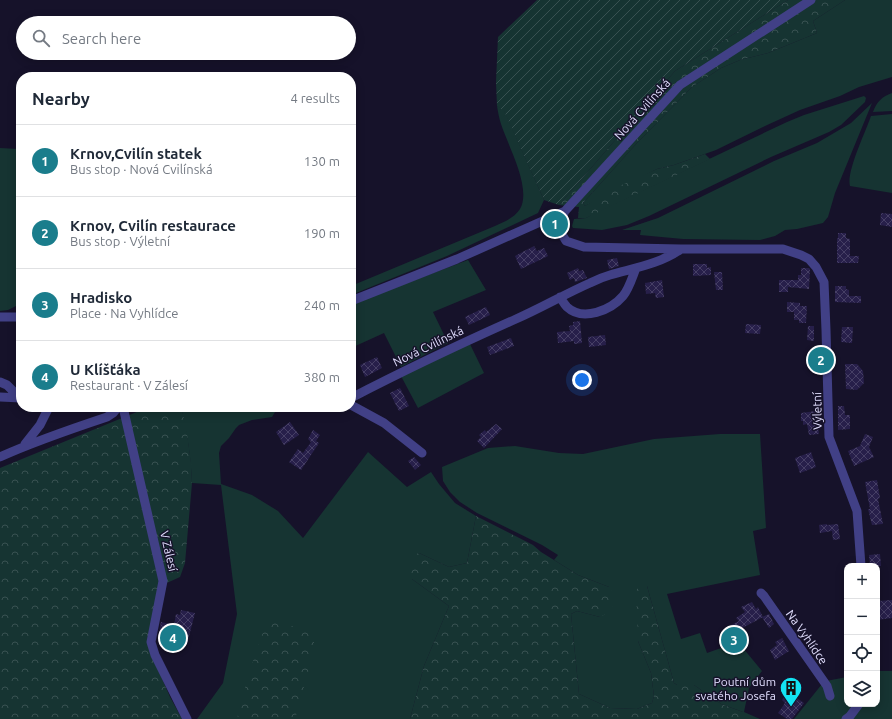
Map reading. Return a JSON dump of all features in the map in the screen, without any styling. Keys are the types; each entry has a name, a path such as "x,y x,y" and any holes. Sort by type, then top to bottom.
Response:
{"street":[{"name":"Nová Cvilínská","path":"782,249 584,247 566,241 560,231 559,223 565,211 680,85 811,0"},
{"name":"Nová Cvilínská","path":"356,299 457,260 565,211"},
{"name":"Nová Cvilínská","path":"356,395 399,373 608,275 664,259 681,249"},
{"name":"Výletní","path":"782,249 793,251 809,259 816,267 824,282 829,437 857,511 861,563"},
{"path":"560,297 574,312 581,314 599,312 611,306 623,296 636,268"},
{"path":"0,317 16,317"},
{"path":"0,382 7,385 16,394"},
{"path":"0,397 16,398"},
{"path":"356,408 384,423 422,453"},
{"path":"23,446 40,425 46,412"},
{"path":"0,457 23,446 107,417 115,412"},
{"name":"V Zálesí","path":"125,412 163,581 151,642 155,655 187,719"},
{"path":"40,425 43,430 51,436"},
{"name":"Na Vyhlídce","path":"760,593 764,596 827,686 830,696"},
{"path":"846,719 857,707"}],"green space":[{"path":"537,0 788,0 675,71 559,205 544,200 504,111 497,106 496,82 498,37"},
{"path":"788,0 845,0 813,21 817,33 768,53 740,60 721,68 692,87 636,144 583,203 585,206 613,189 657,169 674,165 705,154 710,159 586,218 578,218 579,207 559,205 675,71"},
{"path":"845,0 892,0 892,77 859,87 840,96 800,110 716,150 674,165 657,169 585,206 583,203 636,144 692,87 721,68 740,60 768,53 817,33 813,21"},
{"path":"892,93 892,111 873,112 880,100"},
{"path":"864,96 866,98 865,102 841,125 829,132 771,157 649,216 627,225 602,230 573,228 572,226 574,219 586,218 787,122"},
{"path":"872,103 835,193 828,217 823,223 785,230 775,236 760,240 683,239 640,235 641,230 622,230 658,218 774,161 817,143 851,123"},
{"path":"497,106 504,110 544,200 538,213 447,256 356,293 356,284 498,224 509,219 518,212 523,200 521,179 499,117"},
{"path":"892,114 892,193 850,186 851,171 857,151 871,116"},
{"path":"0,148 16,149 16,306 8,310 0,311"},
{"path":"468,260 486,290 433,312 448,343 401,367 384,333 356,346 356,302"},
{"path":"469,342 484,373 418,408 401,376"},
{"path":"137,412 182,412 186,426 192,483 185,563 180,577 160,586 148,646 170,697 182,719 0,719 0,468"},
{"path":"182,412 275,412 272,417 252,420 239,425 221,446 219,453 221,484 252,495 278,511 303,538 368,452 407,487 431,472 455,503 476,516 467,563 449,567 419,553 412,579 449,606 424,666 410,719 197,719 223,683 237,614 221,485 192,483 191,464"},
{"path":"720,434 760,434 766,528 753,531 760,575 667,594 681,639 700,633 707,653 738,642 762,671 749,688 744,712 760,719 743,719 743,712 721,704 694,685 677,685 674,683 647,586 638,641 651,673 654,696 652,703 637,709 610,708 579,694 571,614 577,611 600,617 609,587 578,575 554,560 558,555 542,545 477,513 460,502 450,492 443,481 442,467 488,448 515,446 559,453 583,454 654,439"},
{"path":"476,516 533,545 541,552 578,575 609,587 613,594 614,603 609,612 600,617 577,611 571,614 579,694 610,708 637,709 652,703 654,696 651,673 638,641 636,590 639,587 647,586 674,683 677,685 694,685 721,704 743,712 743,719 410,719 424,666 449,606 412,579 408,567 412,556 419,553 449,567 467,563"},
{"path":"268,619 302,629 314,636 314,651 295,719 237,719 243,694"},
{"path":"880,671 892,671 892,719 794,719 826,681 844,678 844,707 880,707"}],"building":[{"path":"881,213 892,214 892,227 880,225"},
{"path":"838,233 846,233 846,238 850,239 850,256 859,256 858,263 837,263"},
{"path":"534,246 537,251 544,248 548,256 521,269 515,256"},
{"path":"617,258 619,266 609,269 607,260"},
{"path":"693,264 707,264 707,268 711,267 711,275 693,276"},
{"path":"578,268 579,271 583,270 587,278 575,282 574,278 570,280 567,273"},
{"path":"801,268 810,269 809,289 788,287 788,292 779,292 779,280 798,280 798,275 801,275"},
{"path":"714,272 722,272 723,290 716,290"},
{"path":"662,280 664,297 656,298 655,293 646,294 645,283"},
{"path":"835,286 846,286 846,289 849,290 849,296 861,296 861,303 835,302"},
{"path":"787,302 800,303 800,306 807,306 806,323 799,323 799,320 794,320 794,312 787,312"},
{"path":"486,307 490,315 469,325 465,317"},
{"path":"580,321 582,343 574,344 574,341 558,343 557,332 570,331 569,326 573,325 573,322"},
{"path":"746,324 761,325 760,334 745,333"},
{"path":"808,326 814,326 814,341 807,340"},
{"path":"842,327 853,327 852,343 841,342"},
{"path":"605,335 606,345 589,347 588,337"},
{"path":"511,338 514,346 490,355 487,347"},
{"path":"377,357 382,368 365,377 360,365"},
{"path":"845,364 857,364 863,371 864,383 857,390 846,389"},
{"path":"400,388 409,406 399,411 390,393"},
{"path":"838,406 844,406 845,415 850,415 850,429 838,430"},
{"path":"816,411 819,434 809,435 807,424 803,425 803,421 801,421 801,413"},
{"path":"290,422 299,435 284,445 276,432"},
{"path":"496,424 502,429 484,448 477,441 481,437 479,435 485,430 486,432"},
{"path":"313,430 320,435 316,441 319,443 301,470 289,462 298,449 303,453 311,442 308,439"},
{"path":"865,434 873,437 869,447 874,457 854,466 848,451 860,446"},
{"path":"811,452 816,467 800,473 795,458"},
{"path":"414,457 421,465 415,470 408,461"},
{"path":"877,480 880,498 878,499 883,524 872,525 868,509 870,509 865,482"},
{"path":"838,524 840,539 833,540 832,531 820,533 819,525"},
{"path":"880,554 881,566 880,563 870,563 869,555"},
{"path":"892,600 892,618 880,620 880,601"},
{"path":"752,602 756,609 758,607 763,617 735,632 731,625 739,621 736,618 745,612 741,607"},
{"path":"181,610 195,613 187,644 158,637 161,622 174,625 176,614 180,615"},
{"path":"769,614 774,624 769,628 762,617"},
{"path":"782,638 789,651 775,660 770,650 777,645 775,642"},
{"name":"Poutní dům svatého Josefa","path":"786,694 790,696 791,694 804,703 792,719 787,719 778,713 785,703 782,700"}],"place":[{"name":"Krnov,Cvilín statek","path":"555,224"},
{"name":"Krnov, Cvilín restaurace","path":"821,360"},
{"name":"U Klíšťáka","path":"173,638"},
{"name":"Hradisko","path":"734,640"},
{"name":"Poutní dům svatého Josefa","path":"791,708"}]}
